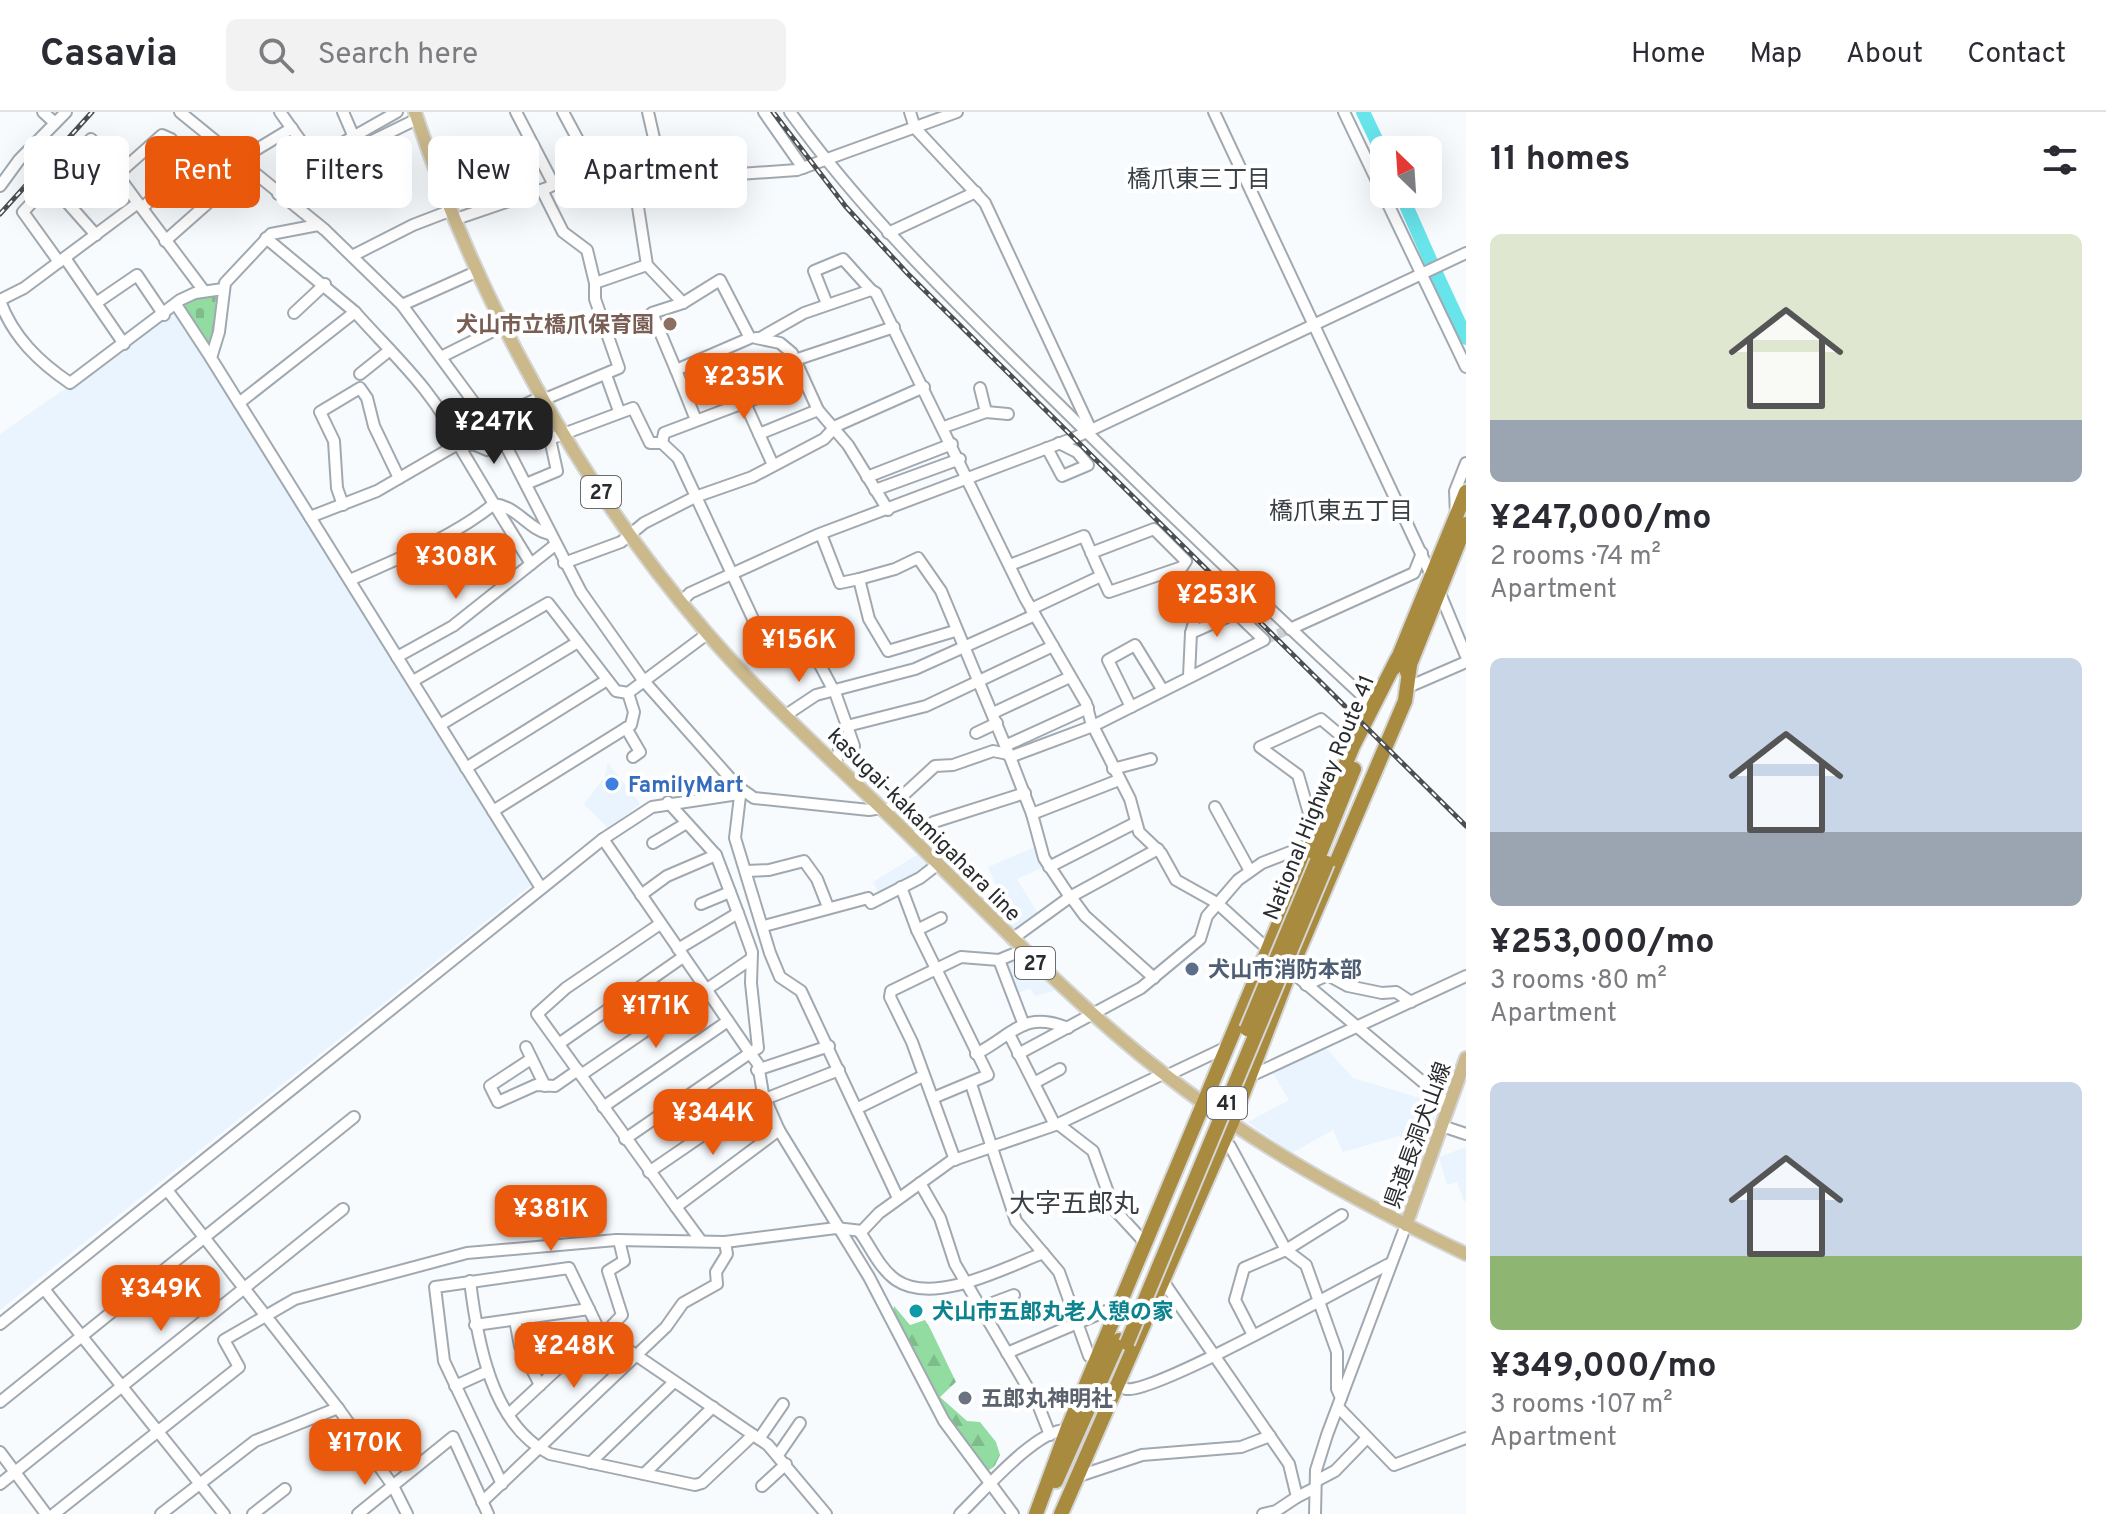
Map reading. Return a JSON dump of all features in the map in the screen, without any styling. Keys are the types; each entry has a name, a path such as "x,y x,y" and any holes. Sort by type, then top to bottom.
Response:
{"highway":[{"name":"National Highway Route 41","path":"1054,1514 1404,662 1461,520 1466,492"},
{"path":"1061,1514 1232,1122 1290,971 1405,701 1404,662"},
{"path":"1203,1103 1353,746 1404,662"},
{"name":"41","path":"1038,1514 1067,1430 1203,1103"},
{"name":"National Highway Route 41","path":"1038,1514 1123,1341"}],"main road":[{"name":"kasugai-kakamigahara line","path":"416,116 478,271 544,398 630,534 707,634 1023,950 1093,1016 1165,1075 1328,1183 1466,1254"},
{"name":"県道長洞犬山線","path":"1406,1225 1466,1058"}],"street":[{"path":"43,112 55,123"},
{"path":"0,186 5,169 66,112"},
{"path":"180,112 208,136"},
{"path":"280,112 298,136"},
{"path":"343,112 354,136"},
{"path":"365,136 397,112"},
{"path":"354,255 413,225 554,185 516,112"},
{"path":"563,112 576,136"},
{"path":"648,112 654,136"},
{"path":"764,112 803,168"},
{"path":"790,112 825,161 888,233 1290,629 1366,699"},
{"path":"910,112 915,128 976,192 1089,431"},
{"path":"747,174 803,168 957,112"},
{"path":"1214,112 1422,553 1466,656"},
{"path":"1344,112 1466,367"},
{"path":"371,136 416,116"},
{"path":"260,147 292,128"},
{"path":"129,162 145,149"},
{"path":"260,179 276,192"},
{"path":"489,421 619,368 595,299 595,283 587,250 563,232 542,190"},
{"path":"129,191 204,291"},
{"path":"888,233 976,192"},
{"path":"145,202 0,301 16,335 51,370 70,383 195,293 223,289"},
{"path":"26,208 23,212 96,303 124,344"},
{"path":"72,208 96,235"},
{"path":"165,241 202,208"},
{"path":"296,208 354,255 402,305 498,434 564,563 643,680 742,794"},
{"path":"638,208 647,265 683,303"},
{"path":"211,358 219,332 225,283 266,238 281,231 318,225"},
{"path":"266,238 325,284 390,350 450,427 531,564"},
{"path":"681,602 690,593 821,534 1089,431 1466,253"},
{"path":"827,304 814,271 843,259 876,293 1033,612 1088,708 1093,726 1133,806 1139,832 1158,849 1176,880 1217,903 1306,985 1449,1104"},
{"path":"595,283 647,265"},
{"path":"402,305 478,271"},
{"path":"96,303 137,275 164,315"},
{"path":"696,420 652,313 683,303 720,280 755,338 785,346 795,360 818,410 848,445 888,510"},
{"path":"294,313 325,284"},
{"path":"676,370 827,304 871,290"},
{"path":"177,306 541,888"},
{"path":"239,403 355,312"},
{"path":"441,357 505,325"},
{"path":"795,360 894,327"},
{"path":"360,374 390,350"},
{"path":"606,375 619,411"},
{"path":"662,443 664,433 804,380"},
{"path":"564,563 621,542 695,497 752,477 824,439 833,429 924,387"},
{"path":"343,505 337,488 334,441 320,412 360,388 367,398 374,426 399,478"},
{"path":"980,388 986,412"},
{"path":"745,403 773,465"},
{"path":"526,484 557,471 550,439 633,408 650,443 662,443 678,458 767,649"},
{"path":"759,434 818,410"},
{"path":"944,427 986,412 1008,414"},
{"path":"310,517 343,505 460,445 473,444 487,450 498,434"},
{"path":"1047,448 1062,476 1088,465 1077,452 1059,443"},
{"path":"867,477 952,444"},
{"path":"875,490 960,459"},
{"path":"1461,520 1455,491 1466,463"},
{"path":"494,504 515,510 540,531 549,534"},
{"path":"350,580 429,544 478,518 494,504"},
{"path":"1010,565 1084,536 1091,553 1101,576 1109,592 1182,567 1186,561 1154,529 1091,553"},
{"path":"821,534 840,583 895,569 918,558 941,591 955,631 995,718 1025,793 1049,867 1085,916 1154,978"},
{"path":"397,657 453,626 555,545"},
{"path":"1290,629 1414,573 1422,553"},
{"path":"786,715 805,700 915,669 963,648 1101,576"},
{"path":"859,579 869,619 888,651 955,631"},
{"path":"1189,676 1191,633 1197,612 1195,601"},
{"path":"413,681 548,603 616,691 628,693"},
{"path":"0,1324 541,888 635,816 668,802 742,794 754,798 883,810 935,766 953,765 993,751 1008,752 1093,726 1264,640 1236,613 1191,633"},
{"path":"836,763 839,750 854,746 834,691 808,642 844,628"},
{"path":"628,693 707,634"},
{"path":"440,725 578,642"},
{"path":"1131,707 1108,660 1135,645 1162,689"},
{"path":"847,726 926,706 1053,646"},
{"path":"1406,688 1466,662"},
{"path":"976,733 995,718 1070,677"},
{"path":"466,768 607,680"},
{"path":"493,811 631,725 634,712 628,693"},
{"path":"1008,752 1088,708"},
{"path":"1018,1054 1093,1016 1154,978 1200,939 1205,920 1217,903 1250,871 1313,839 1298,775 1260,747 1321,719 1353,746"},
{"path":"626,728 640,752 633,757"},
{"path":"1113,769 1151,759"},
{"path":"1032,814 1119,780"},
{"path":"913,839 934,822 1025,793"},
{"path":"742,794 734,830 780,977 801,991 898,1198"},
{"path":"1302,797 1325,812"},
{"path":"625,1139 758,1048 750,944 716,855 668,802"},
{"path":"1215,807 1250,871"},
{"path":"1049,867 1135,823"},
{"path":"653,843 685,824"},
{"path":"603,839 750,1053 764,1097 779,1130 836,1228 869,1277 944,1421 1013,1514"},
{"path":"1012,939 1070,897 1158,849"},
{"path":"641,895 667,876 716,855"},
{"path":"746,871 769,870 804,861 817,879 828,907"},
{"path":"764,926 868,898 871,903 938,864"},
{"path":"901,887 917,930 988,1075 933,1098"},
{"path":"701,904 730,892"},
{"path":"560,1043 738,913"},
{"path":"917,930 941,918"},
{"path":"660,924 566,988 537,1014 701,1241"},
{"path":"955,1160 912,1042 890,997 891,991 967,955 999,960 1023,950"},
{"path":"531,1059 490,1086 498,1102 536,1085 555,1086 580,1072 751,959"},
{"path":"999,960 1024,1025"},
{"path":"1306,985 1328,975 1348,986 1382,993 1396,992 1411,1002"},
{"path":"1249,1073 1255,1074 1466,976"},
{"path":"976,1054 1024,1025 1046,1019 1068,1028"},
{"path":"603,1107 728,1021"},
{"path":"1009,1034 1057,1124 1093,1151 1114,1209 1146,1244"},
{"path":"757,1070 829,1046"},
{"path":"526,1047 545,1086"},
{"path":"54,1514 239,1367 224,1340 295,1299 467,1253 619,1240 725,1242 836,1228 859,1231 868,1227 898,1198 955,1160 1057,1124 1227,1047"},
{"path":"1034,1083 1060,1069"},
{"path":"649,1172 764,1097 839,1070"},
{"path":"858,1108 923,1076"},
{"path":"971,1084 1016,1221 1062,1279 1089,1356"},
{"path":"0,1402 354,1117"},
{"path":"1442,1126 1466,1134"},
{"path":"676,1207 779,1130"},
{"path":"1230,1146 1286,1250 1306,1265 1337,1352 1340,1403 1366,1439 1394,1465 1400,1465 1466,1438"},
{"path":"920,1183 940,1218 955,1264 1039,1407 1050,1435"},
{"path":"167,1190 338,1408 393,1486 407,1514"},
{"path":"0,1484 343,1209"},
{"path":"1253,1335 1235,1300 1240,1273 1244,1268 1286,1250 1342,1215"},
{"path":"1315,1514 1316,1484 1340,1403 1406,1225"},
{"path":"859,1231 883,1267 900,1282 958,1287 1043,1253"},
{"path":"509,1414 622,1315 608,1271 624,1261 619,1240"},
{"path":"482,1502 666,1327 683,1303 717,1284 716,1272 727,1254 725,1242"},
{"path":"560,1246 602,1332 756,1437 782,1459 826,1514"},
{"path":"1126,1389 1159,1380 1216,1355 1391,1263"},
{"path":"502,1484 444,1361 435,1287 569,1268"},
{"path":"470,1281 479,1351 509,1414 522,1434 537,1448 590,1463 690,1484 702,1483 756,1437 783,1404"},
{"path":"1163,1281 1289,1464 1297,1497"},
{"path":"44,1289 224,1514"},
{"path":"979,1308 1014,1295"},
{"path":"475,1325 589,1309"},
{"path":"1007,1353 1106,1311 1117,1312"},
{"path":"515,1320 520,1346 540,1385"},
{"path":"455,1386 488,1371"},
{"path":"590,1463 673,1383"},
{"path":"644,1474 713,1407"},
{"path":"161,1514 255,1441 338,1408"},
{"path":"762,1486 782,1459 800,1423"},
{"path":"960,1514 1050,1435 1067,1430"},
{"path":"1079,1476 1142,1455 1241,1447 1270,1436"},
{"path":"358,1514 453,1437 488,1514"},
{"path":"1263,1514 1276,1511 1335,1471 1366,1439"},
{"path":"0,1452 46,1514"},
{"path":"253,1514 285,1489"}],"shaded area":[{"path":"178,310 534,883 0,1310 0,434"},
{"path":"608,763 640,804 608,828 584,804 604,778"},
{"path":"1035,847 1044,867 1017,879 1039,915 1016,931 989,904 1002,899 988,867"},
{"path":"917,855 930,868 880,896 873,882"},
{"path":"1021,957 1055,991 1035,996 1030,988 1014,995 1003,962"},
{"path":"1325,1047 1353,1078 1441,1104 1412,1175 1400,1136 1343,1152 1333,1130 1292,1153 1248,1122 1289,1100 1273,1073"},
{"path":"1466,1147 1464,1201 1457,1182 1447,1185 1439,1157"}],"green space":[{"path":"216,293 215,332 210,347 181,308 191,298"},
{"path":"894,1306 910,1325 925,1320 930,1328 956,1382 940,1397 967,1421 980,1422 996,1442 1000,1455 994,1467 986,1472 947,1420 892,1317"}],"waterway":[{"path":"1363,112 1374,136"},
{"path":"1407,208 1431,262"},
{"path":"1435,271 1466,338"}],"tunnel":[{"path":"1264,640 1290,629"}],"railway":[{"path":"0,214 92,112"},
{"path":"773,112 846,207 908,274 1466,826"}],"place":[{"name":"犬山市立橋爪保育園","path":"670,324"},
{"name":"FamilyMart","path":"612,784"},
{"name":"犬山市消防本部","path":"1192,969"},
{"name":"犬山市五郎丸老人憩の家","path":"916,1311"},
{"name":"五郎丸神明社","path":"965,1398"}],"district":[{"name":"橋爪東三丁目","path":"1199,179"},
{"name":"橋爪東五丁目","path":"1341,511"},
{"name":"大字五郎丸","path":"1074,1203"}]}
